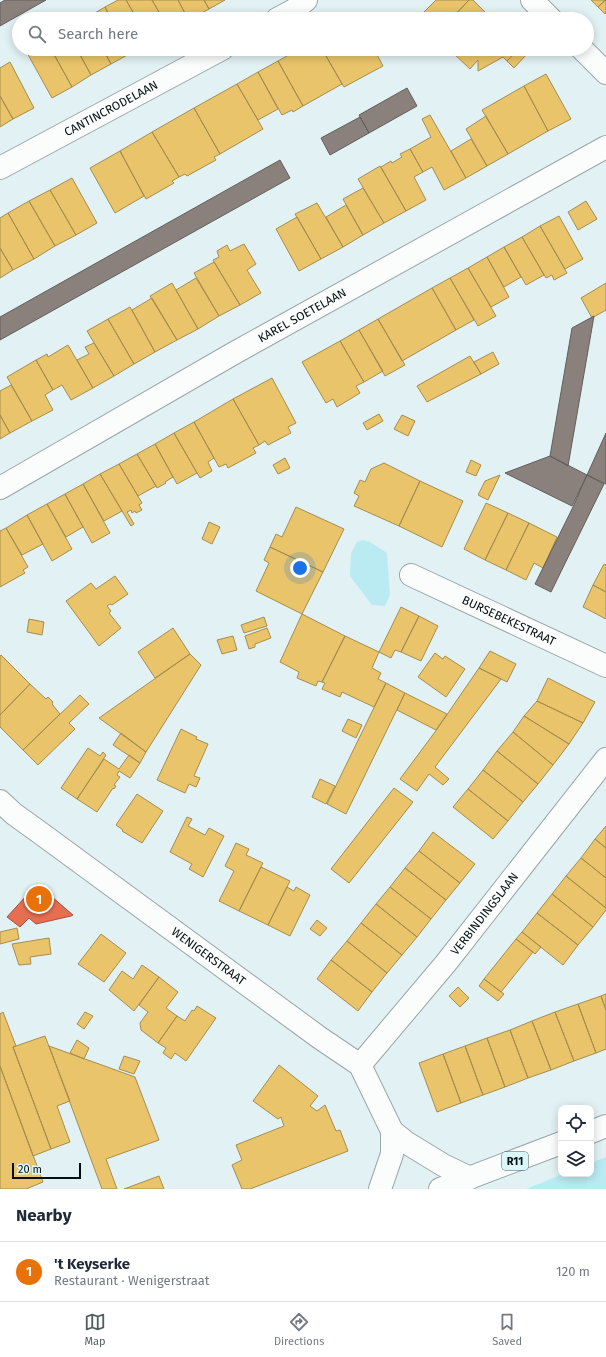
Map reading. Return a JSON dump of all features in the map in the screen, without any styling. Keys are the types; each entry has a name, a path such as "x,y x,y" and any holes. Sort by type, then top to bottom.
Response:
{"street":[{"path":"290,12 306,0"},
{"path":"532,0 544,12"},
{"name":"CANTINCRODELAAN","path":"0,168 209,56"},
{"path":"589,56 606,73"},
{"name":"KAREL SOETELAAN","path":"0,488 236,352 606,147"},
{"name":"BURSEBEKESTRAAT","path":"411,575 606,666"},
{"name":"VERBINDINGSLAAN","path":"360,1065 446,963 606,759"},
{"name":"WENIGERSTRAAT","path":"0,801 14,814 294,1020 360,1065 392,1131 407,1143 443,1165 470,1178"},
{"path":"594,1131 606,1126"},
{"name":"WENIGERSTRAAT","path":"380,1189 392,1154 392,1131"},
{"name":"R11","path":"440,1189 558,1144"}],"shaded area":[{"path":"363,540 370,542 387,553 390,595 385,606 372,605 350,576 351,553 357,542"},
{"path":"606,1157 606,1189 526,1189 558,1176 594,1177 594,1162"}],"building: Homes":[{"path":"118,0 126,0 133,12 108,12 105,7"},
{"path":"126,0 152,0 159,12 133,12"},
{"path":"152,0 178,0 184,12 159,12"},
{"path":"178,0 204,0 209,9 204,12 184,12"},
{"path":"204,0 225,0 209,9"},
{"path":"436,0 469,0 458,12 424,12"},
{"path":"469,0 473,0 485,12 458,12"},
{"path":"591,0 605,0 598,7"},
{"path":"606,0 606,13 605,14 598,7"},
{"path":"105,7 108,12 97,12"},
{"path":"29,56 55,56 72,87 52,98"},
{"path":"55,56 81,56 91,75 72,87"},
{"path":"81,56 107,56 111,64 91,75"},
{"path":"107,56 126,56 111,64"},
{"path":"287,56 326,56 342,84 303,106 278,61"},
{"path":"326,56 378,56 383,66 344,87"},
{"path":"456,56 512,56 507,61 503,57 478,71 478,60 470,69"},
{"path":"512,56 525,56 514,68 507,61"},
{"path":"278,61 303,106 293,112 292,110 282,115 258,72"},
{"path":"10,62 34,108 13,119 0,96 0,68"},
{"path":"258,72 278,109 258,120 237,84"},
{"path":"546,74 571,119 548,131 524,86"},
{"path":"237,84 263,129 220,154 194,108"},
{"path":"524,86 548,131 508,154 482,110"},
{"path":"0,96 13,119 0,127"},
{"path":"194,108 220,154 214,157 216,160 187,176 185,174 179,177 152,132"},
{"path":"430,115 466,178 444,190 432,167 423,172 410,149 431,137 422,119"},
{"path":"486,116 508,154 487,166 466,129"},
{"path":"152,132 179,177 172,181 174,183 146,199 120,151"},
{"path":"471,139 487,166 466,178 451,151"},
{"path":"410,149 423,172 414,177 426,200 406,211 381,167 402,157 400,154"},
{"path":"120,151 144,196 115,213 90,168"},
{"path":"380,166 406,211 384,223 358,179"},
{"path":"72,178 97,223 76,235 50,190"},
{"path":"363,188 384,223 363,235 343,199"},
{"path":"50,190 76,235 55,246 29,201"},
{"path":"29,201 55,246 34,259 8,213"},
{"path":"586,201 597,219 578,230 568,212"},
{"path":"317,203 343,247 321,259 295,214"},
{"path":"346,205 363,235 343,247 326,217"},
{"path":"8,213 34,259 13,270 0,248 0,218"},
{"path":"559,216 583,259 565,269 540,226"},
{"path":"297,217 321,259 299,271 276,229"},
{"path":"540,226 567,273 554,280 552,275 546,278 522,237"},
{"path":"522,237 544,275 526,285 504,247"},
{"path":"244,244 256,264 247,270 261,293 240,305 213,260 219,257 217,251 227,245 230,251"},
{"path":"504,247 521,277 504,287 487,257"},
{"path":"0,248 13,270 0,278"},
{"path":"487,257 509,297 491,307 468,268"},
{"path":"214,262 240,305 219,316 194,273"},
{"path":"468,268 496,316 478,326 450,278"},
{"path":"196,278 219,316 198,329 176,290"},
{"path":"450,278 474,320 456,330 432,288"},
{"path":"172,283 198,329 177,340 150,296"},
{"path":"606,283 606,310 592,318 581,298"},
{"path":"432,288 456,330 402,361 378,319"},
{"path":"152,298 177,340 155,352 132,310"},
{"path":"130,307 155,352 134,364 108,319"},
{"path":"108,319 134,364 114,376 87,331"},
{"path":"378,319 405,365 385,376 359,330"},
{"path":"359,330 383,371 364,382 340,341"},
{"path":"340,341 364,382 356,386 360,393 337,407 333,399 326,403 302,362"},
{"path":"94,343 114,376 93,388 77,360 89,354 85,347"},
{"path":"68,345 93,388 71,400 62,385 53,390 36,360 47,354 48,357"},
{"path":"493,352 499,364 481,374 474,362"},
{"path":"470,356 481,374 427,402 417,386"},
{"path":"36,360 53,390 45,395 53,410 32,421 7,377"},
{"path":"272,378 296,423 288,427 291,433 268,445 265,441 259,445 233,399"},
{"path":"11,385 32,421 10,433 0,415 0,391"},
{"path":"233,399 259,445 253,448 256,453 228,468 226,464 219,467 194,422"},
{"path":"379,414 383,421 367,430 363,423"},
{"path":"0,415 10,433 0,439"},
{"path":"402,415 415,421 408,436 394,429"},
{"path":"194,422 214,458 208,462 212,471 200,478 174,433"},
{"path":"174,433 197,473 177,484 155,444"},
{"path":"155,444 173,477 157,488 137,454"},
{"path":"137,454 156,486 138,496 119,464"},
{"path":"285,458 290,468 278,474 273,465"},
{"path":"471,460 481,465 476,476 466,472"},
{"path":"384,463 420,481 399,526 354,506 359,496 354,493 360,480 365,482 371,469"},
{"path":"119,464 142,503 139,505 142,510 136,513 135,511 132,513 131,510 127,512 134,524 131,526 100,474"},
{"path":"100,474 122,511 104,521 83,484"},
{"path":"500,475 488,500 478,495 485,481"},
{"path":"420,481 463,501 442,547 399,526"},
{"path":"83,484 110,533 92,543 65,494"},
{"path":"65,494 83,527 66,537 47,504"},
{"path":"486,503 508,513 485,560 464,549"},
{"path":"47,504 72,549 52,561 27,515"},
{"path":"296,507 344,529 323,572 270,547 276,534 282,537"},
{"path":"508,513 529,523 506,570 485,560"},
{"path":"27,515 43,544 22,555 6,528"},
{"path":"209,522 220,527 212,544 202,539"},
{"path":"529,523 557,537 543,568 534,563 526,580 506,570"},
{"path":"6,528 28,567 23,570 25,573 0,587 0,531"},
{"path":"270,547 323,572 302,614 256,591 269,563 264,560"},
{"path":"604,564 606,565 606,592 593,585"},
{"path":"115,576 128,594 112,605 110,604 107,606 111,611 109,613 121,628 99,646 66,601 91,583 96,589"},
{"path":"593,585 606,592 606,619 583,607"},
{"path":"401,607 419,616 401,652 395,650 391,658 379,652"},
{"path":"302,614 345,636 322,682 318,681 316,686 297,678 299,672 280,662"},
{"path":"419,616 438,626 421,661 401,652"},
{"path":"264,617 267,626 244,633 241,625"},
{"path":"29,619 44,622 42,635 27,632"},
{"path":"173,628 190,654 155,678 138,652"},
{"path":"267,628 271,638 255,644 255,647 249,649 245,636"},
{"path":"233,636 237,650 222,654 217,640"},
{"path":"345,636 379,652 372,668 381,673 378,679 386,683 374,707 342,692 340,697 322,689 325,683 322,682"},
{"path":"490,651 516,664 507,682 479,668"},
{"path":"435,653 443,659 445,656 465,669 446,697 418,677"},
{"path":"190,654 201,665 146,752 99,718"},
{"path":"1,655 30,684 0,715 0,656"},
{"path":"479,668 501,679 435,767 449,779 443,785 429,774 417,791 400,779 435,732"},
{"path":"548,678 595,702 583,723 537,701"},
{"path":"386,683 405,693 346,814 327,804"},
{"path":"30,684 46,699 48,697 53,702 52,704 60,714 23,750 0,727 0,715"},
{"path":"405,693 447,714 436,730 397,710"},
{"path":"80,695 89,704 69,723 75,729 38,765 23,750"},
{"path":"537,701 583,723 569,744 524,716"},
{"path":"524,716 569,744 553,765 513,732"},
{"path":"348,719 362,725 356,738 342,731"},
{"path":"181,729 197,737 196,739 208,744 194,776 200,778 196,787 189,784 185,793 157,780"},
{"path":"513,732 553,765 538,784 497,751"},
{"path":"121,733 146,752 140,763 113,745"},
{"path":"88,748 100,756 103,752 106,755 77,799 61,788"},
{"path":"497,751 538,784 523,802 483,770"},
{"path":"129,755 140,763 130,778 119,771 117,775 120,777 114,785 116,786 114,789 113,788 97,812 77,799 104,759 119,769"},
{"path":"483,770 523,802 508,821 468,789"},
{"path":"320,779 335,786 326,804 312,797"},
{"path":"394,788 413,802 349,883 331,869"},
{"path":"468,789 508,821 493,839 453,807"},
{"path":"137,794 163,811 142,843 122,831 123,830 116,825"},
{"path":"187,817 192,819 188,826 205,835 209,828 224,836 203,877 189,869 192,864 170,852"},
{"path":"606,826 606,848 595,839"},
{"path":"433,832 475,864 460,883 419,851"},
{"path":"595,839 606,848 606,878 581,858"},
{"path":"236,843 249,849 246,855 263,863 239,911 219,901 234,871 225,866"},
{"path":"419,851 460,883 446,900 405,868"},
{"path":"581,858 606,878 606,908 566,876"},
{"path":"261,867 290,881 268,925 239,911"},
{"path":"405,868 446,900 431,919 390,887"},
{"path":"566,876 606,908 593,927 552,894"},
{"path":"287,887 294,891 296,887 310,895 290,936 268,925"},
{"path":"390,887 431,919 417,937 376,904"},
{"path":"552,894 593,927 578,945 537,913"},
{"path":"376,904 417,937 402,955 361,923"},
{"path":"537,913 578,945 563,965 522,932"},
{"path":"317,920 327,928 320,936 310,929"},
{"path":"361,923 402,955 387,973 347,941"},
{"path":"17,928 19,939 0,944 0,932"},
{"path":"522,932 541,947 535,954 516,939"},
{"path":"101,934 126,953 104,982 78,964"},
{"path":"49,938 51,954 30,957 31,964 19,965 12,944"},
{"path":"516,939 533,952 501,992 484,979"},
{"path":"347,941 387,973 372,992 331,960"},
{"path":"331,960 372,992 358,1011 317,979"},
{"path":"142,965 159,977 134,1011 109,990 122,971 133,979"},
{"path":"159,977 178,992 166,1008 177,1016 158,1043 141,1030 140,1023 148,1012 139,1005"},
{"path":"484,979 504,994 498,1001 479,986"},
{"path":"458,987 469,998 460,1007 449,996"},
{"path":"606,994 606,1010 601,996"},
{"path":"601,996 606,1010 606,1049 596,1053 578,1004"},
{"path":"578,1004 596,1053 574,1061 555,1012"},
{"path":"197,1006 216,1018 186,1061 175,1053 171,1059 163,1053 166,1048 158,1043 177,1016 185,1021 192,1010 194,1011"},
{"path":"3,1012 16,1046 13,1047 51,1149 33,1156 0,1066 0,1014"},
{"path":"85,1012 93,1016 84,1029 77,1024"},
{"path":"555,1012 574,1061 551,1070 532,1021"},
{"path":"532,1021 551,1070 528,1078 510,1030"},
{"path":"510,1030 528,1078 505,1087 487,1038"},
{"path":"45,1036 70,1101 57,1106 70,1142 51,1149 13,1047"},
{"path":"487,1038 505,1087 483,1095 465,1046"},
{"path":"77,1040 89,1048 84,1059 70,1053"},
{"path":"49,1046 135,1077 159,1140 106,1159 117,1189 102,1189"},
{"path":"465,1046 483,1095 461,1103 443,1054"},
{"path":"443,1054 461,1103 437,1112 419,1063"},
{"path":"124,1056 140,1061 134,1074 119,1069"},
{"path":"279,1065 318,1096 310,1106 317,1111 325,1105 336,1131 340,1130 348,1151 250,1189 242,1189 232,1165 242,1160 236,1145 284,1126 281,1117 278,1119 253,1101"},
{"path":"0,1066 43,1182 26,1189 0,1189"},
{"path":"159,1176 164,1189 124,1189"}],"building: Shops":[{"path":"37,884 73,915 36,924 29,918 20,927 7,917"}],"building: Industry":[{"path":"5,0 46,0 25,12 12,12 12,19 0,26 0,3"},
{"path":"407,88 417,106 369,133 359,115"},
{"path":"360,117 369,133 330,155 321,138"},
{"path":"280,160 290,178 0,340 0,317"},
{"path":"594,316 568,466 550,456 572,328"},
{"path":"606,433 606,484 587,475"},
{"path":"550,456 587,475 572,506 505,473"},
{"path":"587,475 604,484 551,592 535,584"}],"place":[{"name":"'t Keyserke","path":"39,899"}]}
